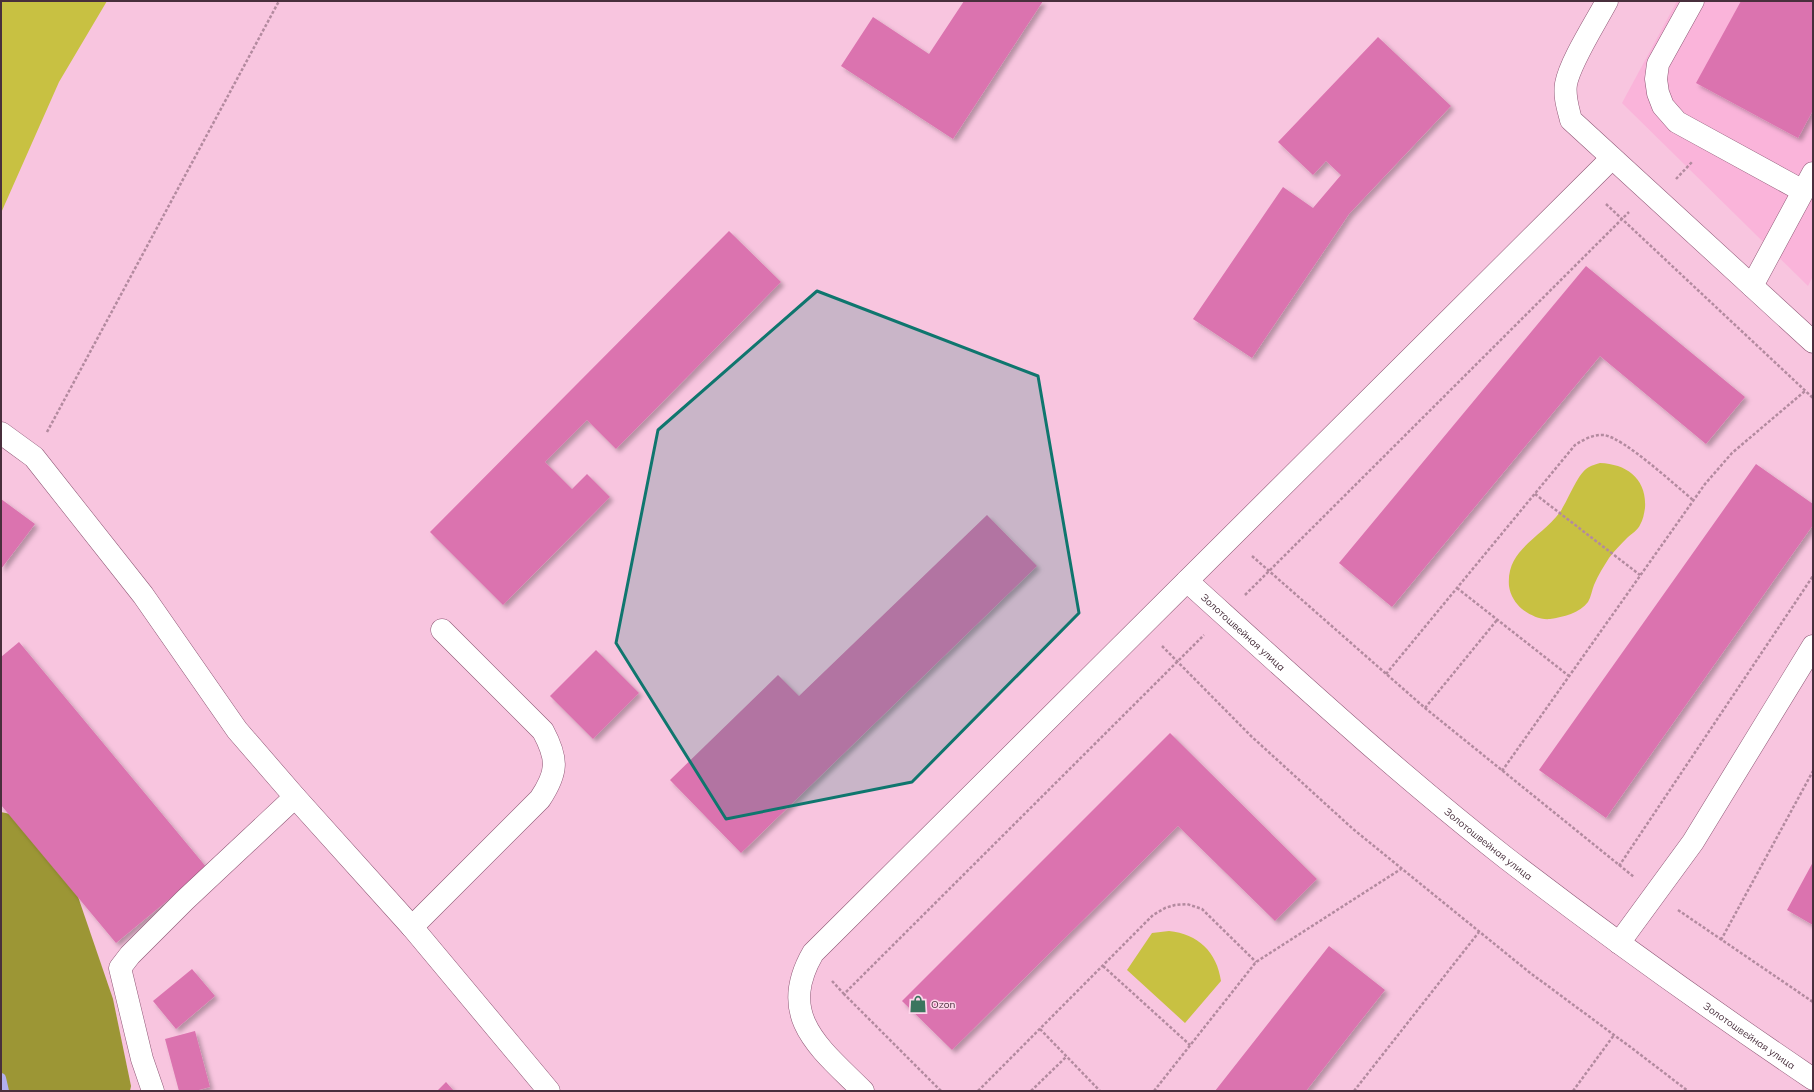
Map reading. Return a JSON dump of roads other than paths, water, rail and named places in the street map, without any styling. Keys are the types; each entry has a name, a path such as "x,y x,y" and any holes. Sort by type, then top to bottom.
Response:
{"street":[{"path":"1607,1 1573,65 1566,84 1566,101 1571,120 1813,342"},
{"path":"1693,1 1658,64 1656,79 1658,93 1663,106 1676,122 1808,182 1752,286"},
{"path":"863,1091 821,1048 805,1026 799,1002 801,978 813,953 1612,158"},
{"path":"1,433 34,457 143,595 237,730 412,927 549,1091"},
{"name":"Золотошвейная улица","path":"1187,580 1335,714 1417,785 1506,857 1619,943 1731,1023 1813,1079"},
{"path":"412,927 540,799 550,785 554,764 552,748 543,731 442,630"},
{"path":"1619,943 1693,842 1813,646"},
{"path":"153,1091 142,1059 120,968 130,955 185,900 295,797"}],"waterway":[{"path":"1,1078 4,1091"}],"place":[{"name":"Ozon","path":"918,1004"}]}
